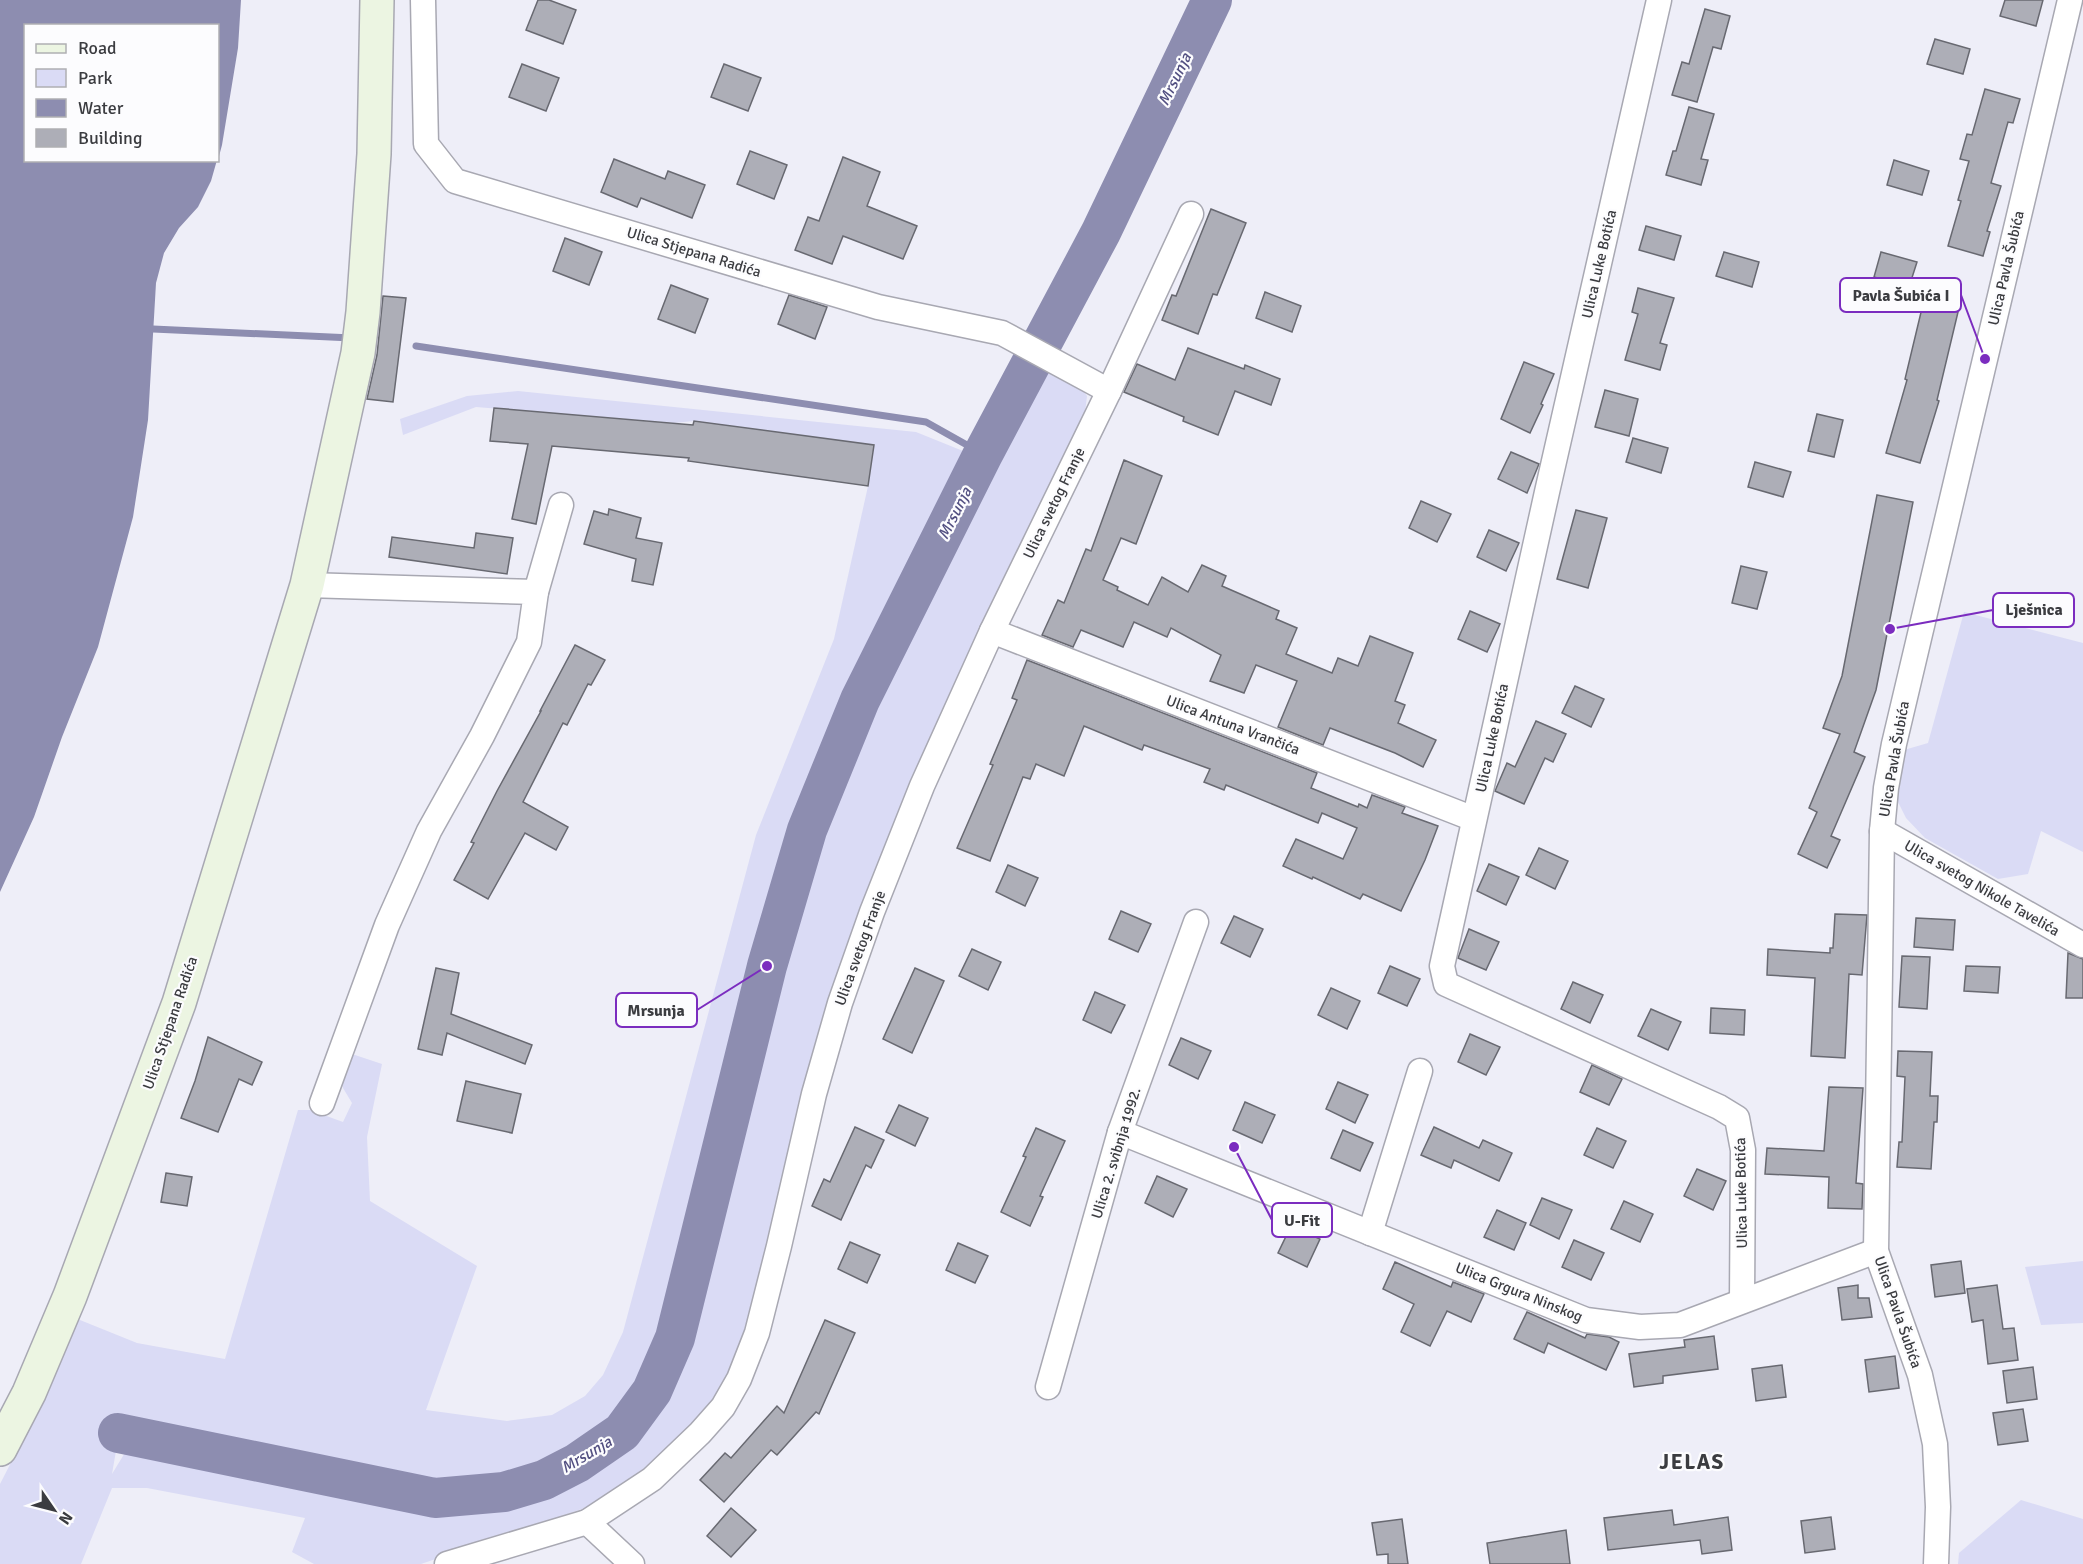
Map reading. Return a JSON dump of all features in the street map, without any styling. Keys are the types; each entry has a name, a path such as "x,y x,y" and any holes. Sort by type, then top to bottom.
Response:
{"main road":[{"name":"Ulica Stjepana Radića","path":"0,1449 70,1296 179,1003 307,585 358,353 363,312 374,154 377,0"}],"street":[{"name":"Ulica Stjepana Radića","path":"423,0 426,144 455,181 878,307 1002,333 1109,390"},
{"name":"Ulica Luke Botića","path":"1659,0 1442,966 1446,984 1719,1107 1737,1118 1743,1150 1742,1302"},
{"name":"Ulica Pavla Šubića","path":"1936,1564 1938,1507 1935,1444 1920,1375 1876,1251 1882,831 1886,788 1894,744 2070,0"},
{"name":"Ulica svetog Franje","path":"447,1564 587,1522 652,1479 700,1433 723,1407 739,1379 757,1333 814,1094 840,1003 872,912 922,786 992,631 1191,214"},
{"path":"322,1103 387,925 429,831 482,736 529,642 536,592 561,505"},
{"path":"307,585 536,592"},
{"name":"Ulica Antuna Vrančića","path":"992,631 1474,819"},
{"name":"Ulica svetog Nikole Tavelića","path":"1882,831 2083,945"},
{"name":"Ulica 2. svibnja 1992.","path":"1048,1387 1119,1132 1196,922"},
{"path":"1370,1233 1420,1071"},
{"name":"Ulica Grgura Ninskog","path":"1119,1132 1586,1320 1640,1327 1680,1325 1876,1251"},
{"path":"587,1522 632,1564"}],"green space":[{"path":"1044,370 1080,387 1087,396 1085,413 929,744 752,1312 723,1391 700,1420 633,1482 582,1509 421,1564 314,1564 292,1552 305,1518 147,1488 112,1488 81,1564 0,1564 0,1484 42,1402 75,1318 137,1343 225,1359 298,1110 310,1110 343,1122 352,1103 343,1088 340,1077 349,1053 382,1064 367,1137 370,1201 477,1266 426,1410 507,1421 552,1415 585,1396 603,1375 623,1332 756,835 834,639 868,486 873,446 694,421 674,423 476,407 403,435 400,419 467,396 518,391 916,432 968,453 916,554 817,764 775,885 669,1304 649,1367 624,1407 596,1433 559,1457 475,1483 426,1482 346,1469 122,1416 112,1474 126,1451 415,1512 494,1508 534,1499 571,1484 604,1464 633,1438 658,1408 679,1372 694,1331 763,1053 818,849 850,764 873,712"},
{"path":"1964,612 2083,643 2083,852 2041,831 2028,874 1998,879 1925,838 1906,818 1898,802 1898,774 1904,750 1928,743"},
{"path":"2083,1261 2083,1323 2041,1325 2025,1267"},
{"path":"2021,1500 2083,1519 2083,1564 1958,1564 1959,1553"}],"water":[{"path":"0,0 241,0 238,48 219,156 219,24 24,24 24,162 216,162 211,181 198,207 179,228 164,253 156,283 148,420 133,517 98,647 62,737 34,817 0,892"}],"building":[{"path":"538,0 549,0 576,10 563,44 526,30"},
{"path":"2005,0 2043,0 2036,26 2000,16"},
{"path":"1705,9 1730,16 1721,49 1713,47 1697,102 1672,95 1682,62 1689,64"},
{"path":"1935,39 1970,49 1963,74 1927,64"},
{"path":"522,64 559,78 546,111 509,97"},
{"path":"724,64 761,78 748,111 711,97"},
{"path":"1985,89 2020,99 2013,123 2008,122 1991,183 2001,186 1987,231 1990,232 1983,256 1948,246 1961,201 1958,200 1969,161 1960,159 1967,134 1972,135"},
{"path":"1689,107 1714,114 1701,159 1708,160 1701,185 1666,175"},
{"path":"750,151 787,165 774,199 737,184"},
{"path":"843,157 880,172 867,206 917,226 903,259 843,236 832,264 795,250 808,217 819,221"},
{"path":"614,159 665,179 668,171 705,185 692,218 641,198 637,207 601,192"},
{"path":"1894,160 1929,171 1922,195 1887,185"},
{"path":"1211,209 1246,223 1217,295 1213,294 1198,334 1162,320 1172,295 1176,296"},
{"path":"1646,226 1681,236 1674,260 1639,250"},
{"path":"565,238 602,252 589,285 553,271"},
{"path":"1724,252 1759,262 1752,287 1716,276"},
{"path":"1881,252 1917,262 1909,287 1874,277"},
{"path":"671,285 708,299 695,333 658,319"},
{"path":"1638,288 1674,298 1660,343 1667,345 1660,370 1625,360 1638,314 1632,312"},
{"path":"1265,292 1301,306 1292,332 1256,318"},
{"path":"789,295 827,307 815,339 778,324"},
{"path":"383,296 406,298 393,402 367,399 377,355"},
{"path":"1923,304 1958,312 1937,400 1939,401 1920,463 1886,453 1907,380 1905,379"},
{"path":"1188,348 1244,369 1245,365 1280,379 1271,405 1235,391 1218,435 1183,421 1184,417 1124,392 1137,364 1175,380"},
{"path":"1524,362 1554,374 1530,433 1501,419"},
{"path":"1605,390 1638,399 1629,436 1595,427"},
{"path":"494,408 693,425 694,421 874,445 868,486 688,461 689,458 552,446 536,524 512,519 528,444 490,441"},
{"path":"1817,414 1843,420 1834,457 1808,451"},
{"path":"1633,438 1668,448 1661,473 1626,462"},
{"path":"1511,452 1539,464 1527,493 1498,479"},
{"path":"1124,460 1162,476 1136,544 1121,538 1103,580 1118,587 1117,590 1148,605 1162,577 1188,592 1202,565 1226,576 1222,586 1279,611 1276,619 1297,628 1286,654 1332,673 1338,658 1358,666 1370,636 1413,653 1395,701 1405,705 1398,723 1436,740 1423,767 1395,753 1330,728 1323,745 1278,727 1297,681 1256,665 1244,693 1210,681 1221,655 1171,628 1167,637 1134,622 1123,647 1081,630 1073,647 1042,635 1058,600 1064,603 1086,549 1091,551"},
{"path":"1755,462 1791,472 1783,497 1748,487"},
{"path":"1877,495 1913,502 1876,690 1854,752 1865,757 1831,836 1840,840 1827,868 1798,854 1817,812 1809,808 1840,734 1823,728 1842,676"},
{"path":"1421,501 1451,514 1437,542 1409,528"},
{"path":"609,509 641,518 636,538 662,543 653,585 632,581 636,559 584,544 594,511 608,515"},
{"path":"1576,510 1607,518 1588,588 1557,579"},
{"path":"1489,530 1519,543 1506,571 1477,557"},
{"path":"476,533 513,538 507,574 389,557 392,537 474,548"},
{"path":"1741,566 1767,572 1757,609 1732,603"},
{"path":"1470,611 1500,624 1487,652 1458,639"},
{"path":"575,645 605,660 591,685 588,684 567,725 563,723 523,802 568,827 556,850 525,833 488,899 454,880 474,843 471,842 497,791"},
{"path":"1027,660 1317,773 1311,788 1358,807 1359,804 1367,808 1372,795 1405,807 1402,813 1438,826 1401,911 1363,894 1360,899 1283,866 1296,839 1343,859 1357,828 1322,813 1318,823 1226,785 1224,790 1204,782 1210,769 1144,745 1142,750 1084,726 1064,776 1036,764 1030,779 1023,777 990,861 957,848 993,765 990,764 1017,700 1012,698"},
{"path":"1575,686 1604,699 1591,727 1562,713"},
{"path":"1536,721 1566,734 1553,762 1545,758 1524,804 1495,791 1507,763 1515,767"},
{"path":"1539,848 1568,861 1555,889 1526,875"},
{"path":"1489,864 1519,877 1506,905 1477,891"},
{"path":"1008,865 1038,878 1025,906 996,892"},
{"path":"1121,911 1151,924 1138,952 1109,939"},
{"path":"1835,914 1867,915 1862,975 1849,974 1845,1058 1811,1056 1815,978 1767,975 1768,949 1830,953 1830,948 1833,948"},
{"path":"1234,916 1263,929 1250,957 1221,943"},
{"path":"1916,918 1955,920 1953,950 1914,947"},
{"path":"1469,929 1499,942 1486,970 1458,958"},
{"path":"972,949 1001,962 988,990 959,976"},
{"path":"2068,953 2083,959 2083,998 2066,998"},
{"path":"1902,956 1930,957 1927,1009 1899,1007"},
{"path":"1390,966 1420,979 1407,1006 1378,993"},
{"path":"1966,966 2000,967 1998,993 1964,991"},
{"path":"436,968 459,973 451,1014 532,1045 525,1064 447,1033 442,1055 418,1049"},
{"path":"915,968 944,981 912,1053 883,1039"},
{"path":"1573,982 1603,995 1590,1023 1561,1009"},
{"path":"1331,988 1360,1001 1347,1029 1318,1015"},
{"path":"1095,992 1125,1005 1111,1033 1083,1020"},
{"path":"1711,1008 1745,1010 1744,1035 1710,1033"},
{"path":"1651,1009 1681,1022 1668,1050 1638,1036"},
{"path":"1470,1034 1500,1047 1486,1075 1458,1062"},
{"path":"208,1037 262,1062 252,1085 239,1079 218,1132 181,1118"},
{"path":"1181,1038 1211,1051 1198,1079 1169,1065"},
{"path":"1898,1051 1932,1052 1930,1096 1938,1096 1931,1169 1897,1167 1899,1142 1902,1142 1905,1077 1897,1076"},
{"path":"1592,1065 1622,1079 1609,1105 1580,1092"},
{"path":"466,1081 521,1094 512,1133 457,1121"},
{"path":"1338,1082 1368,1095 1355,1123 1326,1109"},
{"path":"1829,1087 1863,1088 1856,1183 1863,1184 1862,1209 1828,1208 1829,1177 1765,1174 1767,1148 1824,1151"},
{"path":"1245,1102 1275,1115 1262,1143 1233,1130"},
{"path":"899,1105 928,1118 915,1146 886,1132"},
{"path":"855,1127 884,1140 871,1168 866,1165 841,1220 812,1206 824,1179 830,1182"},
{"path":"1434,1127 1479,1148 1483,1140 1512,1153 1499,1181 1454,1160 1451,1168 1421,1155"},
{"path":"1036,1128 1065,1141 1040,1196 1043,1197 1030,1226 1001,1212 1026,1157 1023,1156"},
{"path":"1597,1128 1626,1141 1613,1168 1584,1155"},
{"path":"1343,1130 1373,1143 1360,1171 1331,1158"},
{"path":"1697,1169 1726,1181 1713,1210 1684,1196"},
{"path":"166,1173 192,1177 187,1206 161,1202"},
{"path":"1157,1176 1187,1189 1173,1217 1145,1203"},
{"path":"1542,1198 1572,1210 1559,1239 1530,1225"},
{"path":"1624,1201 1653,1214 1640,1242 1611,1229"},
{"path":"1497,1210 1526,1223 1514,1250 1484,1237"},
{"path":"1291,1226 1320,1239 1307,1267 1278,1253"},
{"path":"1574,1240 1604,1253 1591,1280 1562,1267"},
{"path":"850,1242 880,1255 867,1283 838,1269"},
{"path":"958,1243 988,1256 975,1283 946,1270"},
{"path":"1961,1261 1965,1293 1935,1297 1931,1265"},
{"path":"1395,1262 1451,1287 1453,1282 1484,1294 1471,1322 1447,1311 1430,1346 1401,1332 1414,1304 1383,1289"},
{"path":"1858,1285 1858,1298 1869,1298 1872,1317 1842,1320 1838,1288"},
{"path":"1997,1285 2003,1329 2014,1328 2018,1360 1988,1364 1983,1320 1972,1322 1967,1289"},
{"path":"1527,1312 1585,1338 1587,1334 1609,1337 1619,1342 1606,1370 1548,1343 1544,1353 1514,1339"},
{"path":"825,1320 855,1333 819,1414 816,1412 777,1455 771,1450 724,1502 700,1480 725,1453 731,1458 777,1406 784,1413"},
{"path":"1714,1336 1718,1369 1663,1376 1663,1383 1634,1387 1629,1354 1685,1347 1684,1340"},
{"path":"1895,1356 1899,1388 1869,1392 1865,1360"},
{"path":"1782,1365 1786,1397 1756,1401 1752,1369"},
{"path":"2033,1367 2037,1399 2007,1403 2003,1371"},
{"path":"2023,1409 2028,1441 1998,1445 1993,1413"},
{"path":"731,1508 756,1530 731,1557 707,1536"},
{"path":"1672,1510 1674,1525 1728,1517 1732,1550 1702,1554 1700,1540 1608,1550 1604,1518"},
{"path":"1831,1517 1835,1549 1805,1553 1801,1521"},
{"path":"1402,1519 1408,1564 1388,1564 1388,1554 1377,1555 1372,1523"},
{"path":"1566,1530 1570,1564 1490,1564 1487,1543"}],"waterway":[{"name":"Mrsunja","path":"118,1433 435,1498 504,1492 544,1480 577,1463 622,1432 652,1391 675,1338 767,966 807,830 860,700 983,454 1101,232 1212,0"},
{"path":"153,329 352,338"},
{"path":"416,346 926,422 983,454"}],"place":[{"name":"Pavla Šubića I","path":"1985,359"},
{"name":"Lješnica","path":"1890,629"},
{"name":"Mrsunja","path":"767,966"},
{"name":"U-Fit","path":"1234,1147"}],"district":[{"name":"JELAS","path":"1692,1462"}]}
